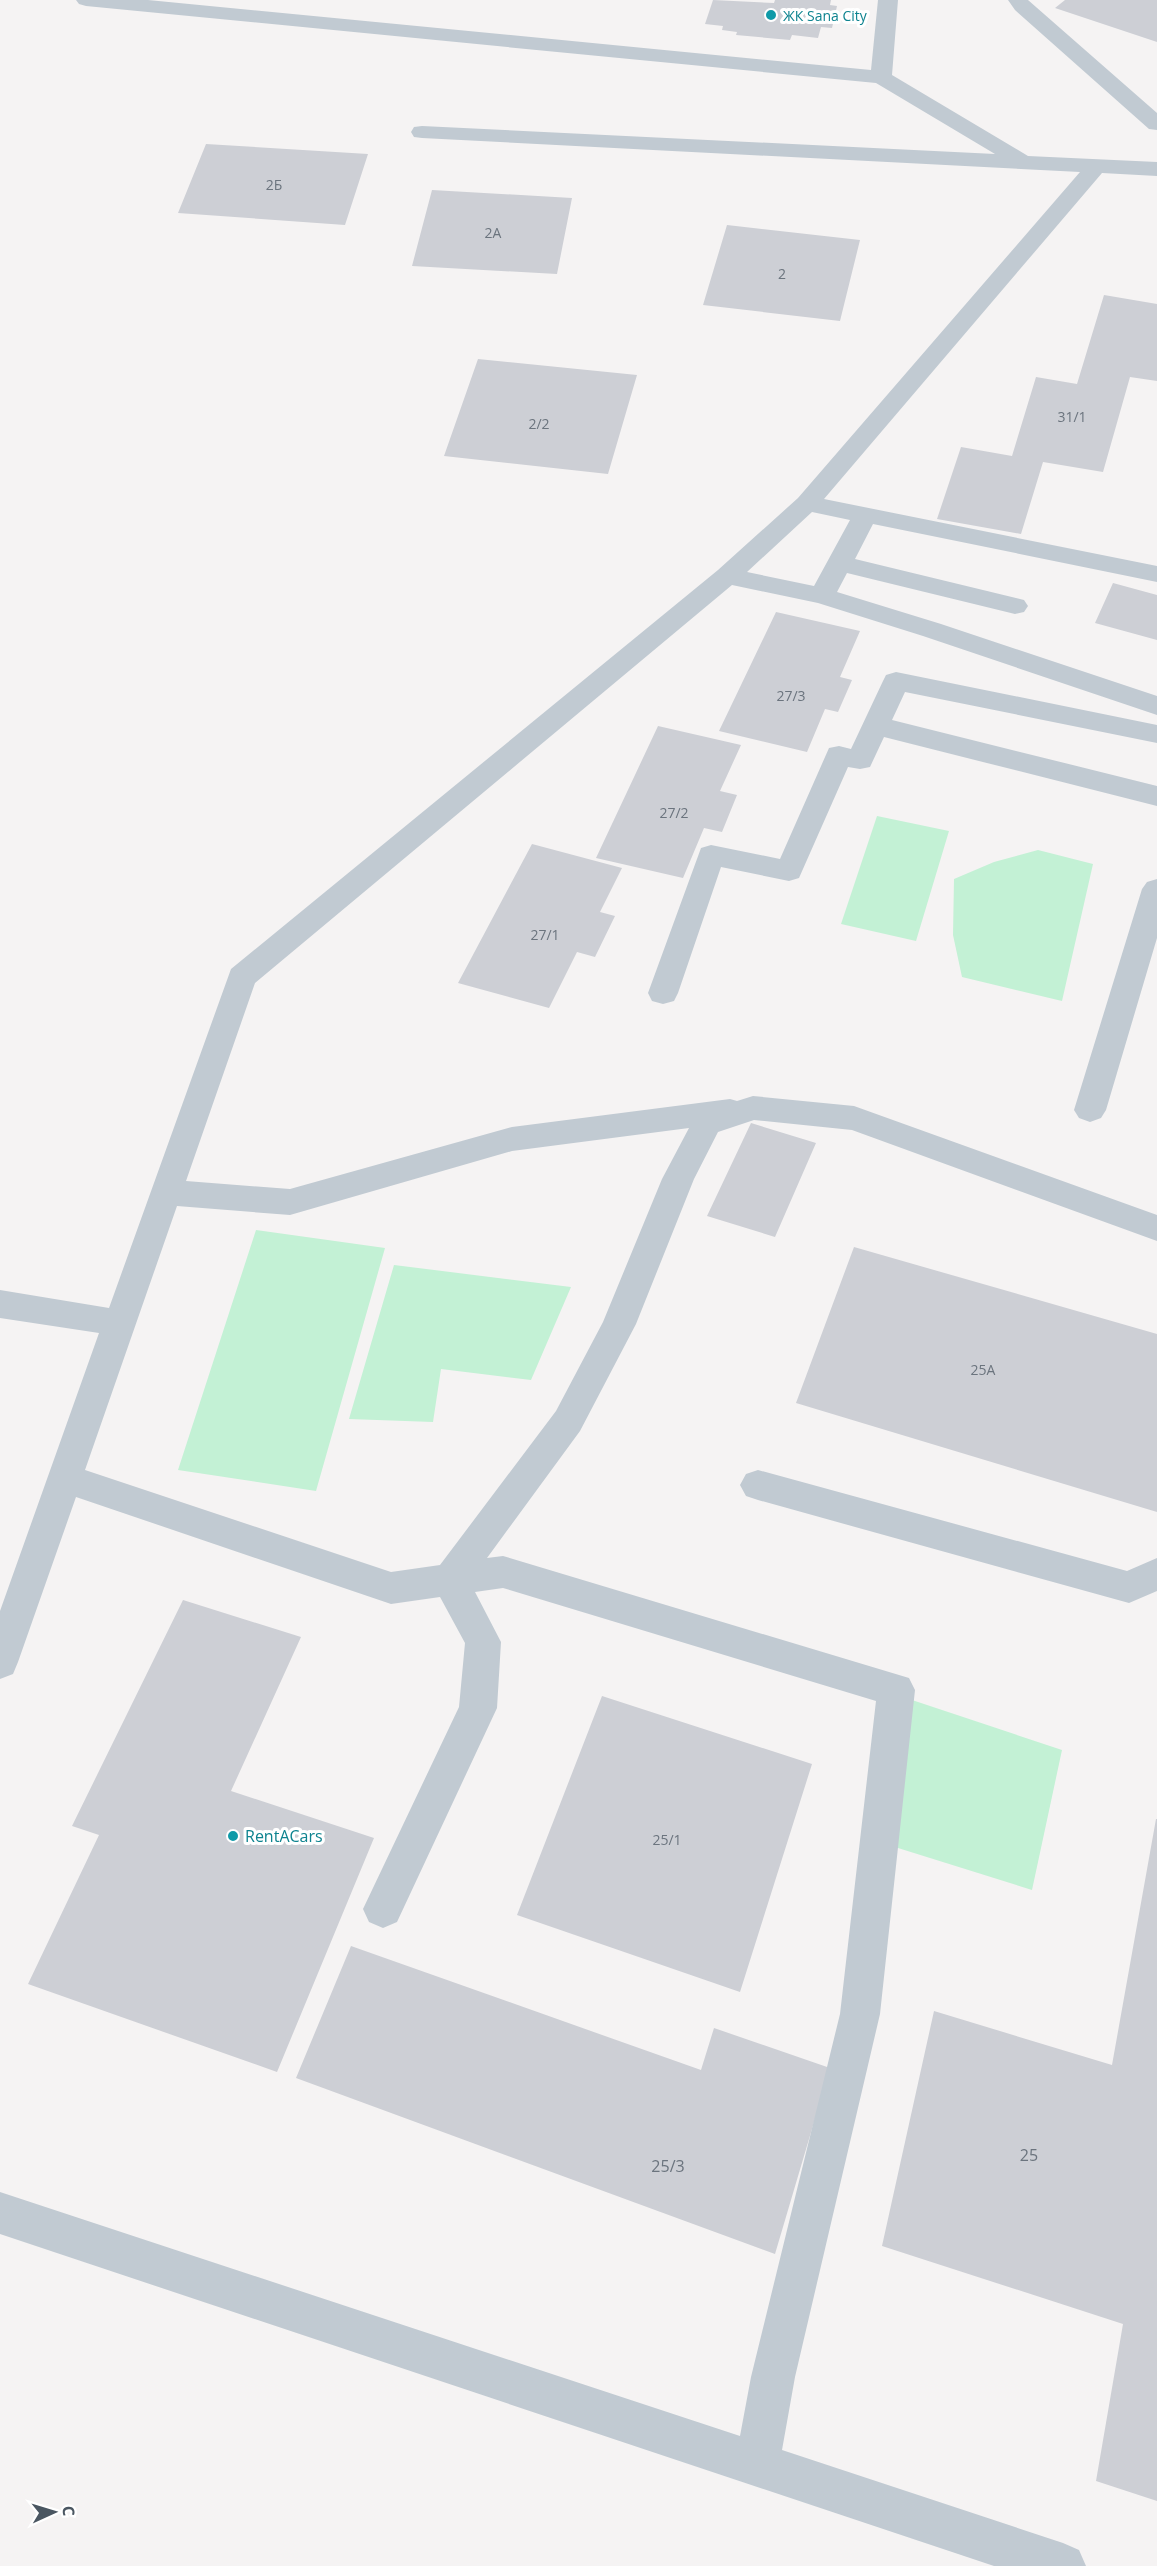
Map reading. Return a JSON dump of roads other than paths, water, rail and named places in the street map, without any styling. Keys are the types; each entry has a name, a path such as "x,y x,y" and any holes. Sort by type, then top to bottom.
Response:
{"lane":[{"path":"86,0 163,4 881,77 1023,162"},
{"path":"881,77 888,0"},
{"path":"1018,0 1022,6 1154,117"},
{"path":"422,132 1157,169"},
{"path":"0,1662 242,977 727,576 807,503 1096,166"},
{"path":"807,503 1157,574"},
{"path":"822,596 856,536 865,515"},
{"path":"840,563 1015,606"},
{"path":"727,576 822,596 932,630 1157,706"},
{"path":"663,993 711,855 789,871 839,756 860,759 896,681 1157,734"},
{"path":"875,725 1157,796"},
{"path":"1090,1110 1157,889"},
{"path":"166,1192 290,1202 512,1139 753,1108 854,1118 1157,1228"},
{"path":"450,1580 568,1421 620,1324 678,1179 707,1124 753,1108"},
{"path":"0,1304 120,1323"},
{"path":"65,1478 391,1588 503,1572 896,1690 860,2014 773,2377 757,2464"},
{"path":"758,1485 1130,1587 1157,1574"},
{"path":"383,1909 478,1708 483,1642 450,1580"},
{"path":"0,2213 1063,2566"}],"place":[{"name":"ЖК Sana City","path":"771,15"},
{"name":"RentACars","path":"233,1836"}]}
